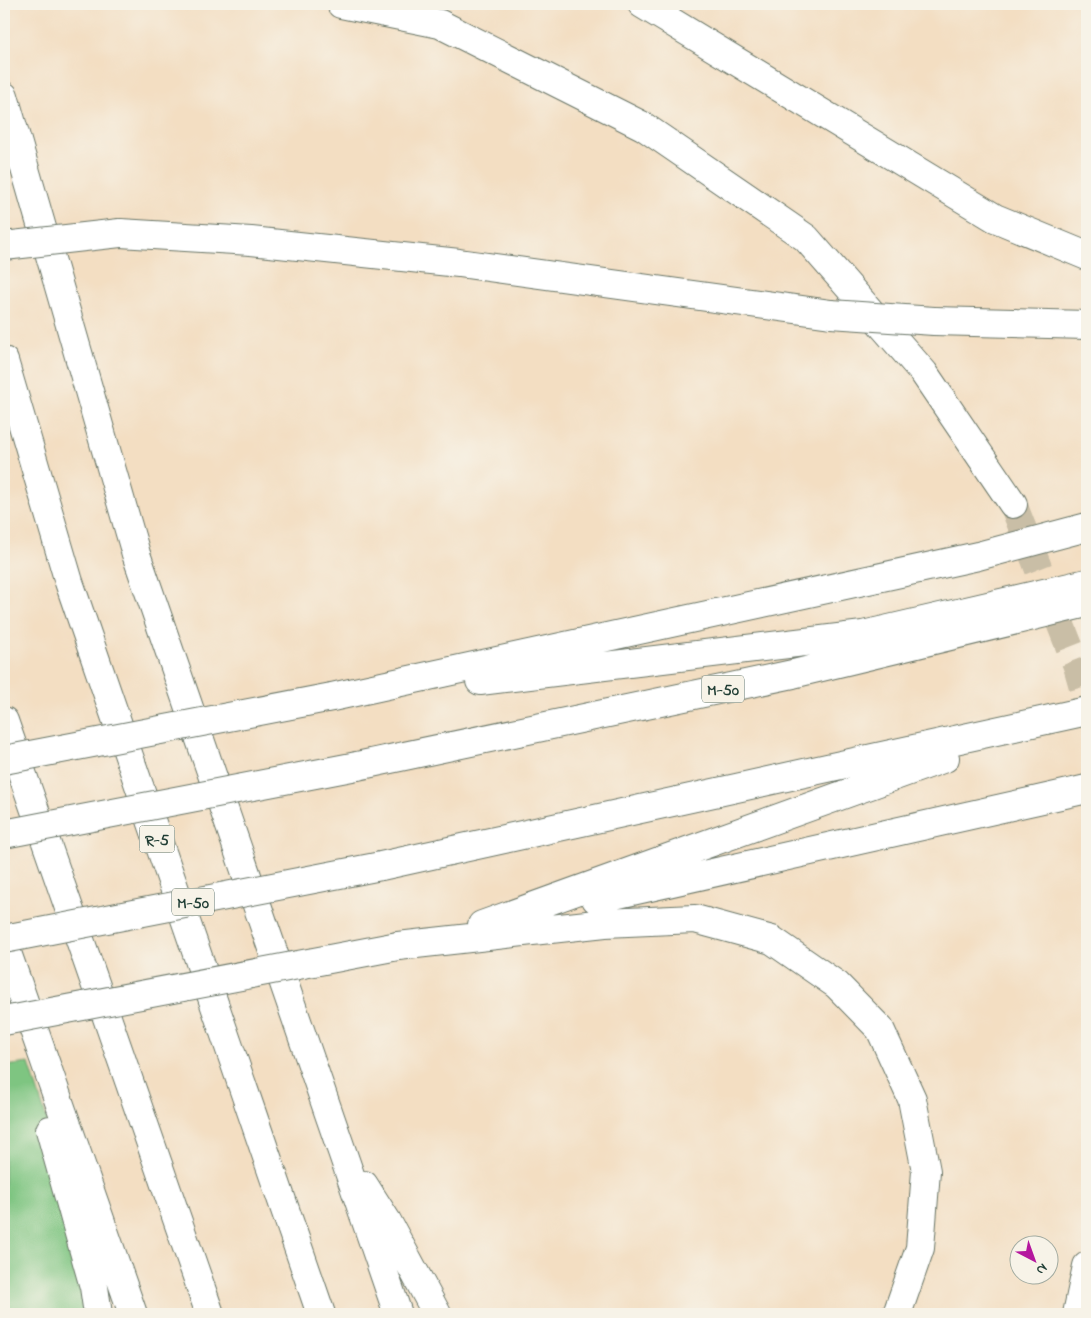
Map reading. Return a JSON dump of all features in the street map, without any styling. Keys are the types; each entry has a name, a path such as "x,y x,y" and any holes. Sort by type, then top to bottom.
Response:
{"highway":[{"path":"341,4 440,24 642,126 806,238 924,373 1013,504"},
{"path":"642,4 995,218 1087,256"},
{"path":"4,96 136,554 398,1314"},
{"path":"4,246 120,234 250,241 450,262 831,314 934,321 1087,325"},
{"name":"R-5","path":"4,362 69,582 321,1314"},
{"path":"4,760 332,697 978,556 1087,527"},
{"path":"332,697 863,635 1087,582"},
{"name":"M-50","path":"4,834 357,766 793,674 1087,603"},
{"name":"M-50","path":"4,939 382,866 1087,711"},
{"path":"495,922 706,843 1051,720"},
{"path":"4,721 210,1314"},
{"path":"411,945 495,922 1087,790"},
{"path":"4,1021 411,945 605,923 695,919 772,940 838,984 880,1029 912,1099 926,1170 920,1248 898,1314"},
{"path":"4,944 38,1048 133,1314"},
{"path":"38,1048 36,1077 92,1280 98,1314"},
{"path":"340,1148 387,1221 437,1314"},
{"path":"1077,1314 1087,1266"}],"green space":[{"path":"29,1063 108,1314 4,1314 4,1066"}],"tunnel":[{"path":"1013,504 1077,666 1087,701"}]}
